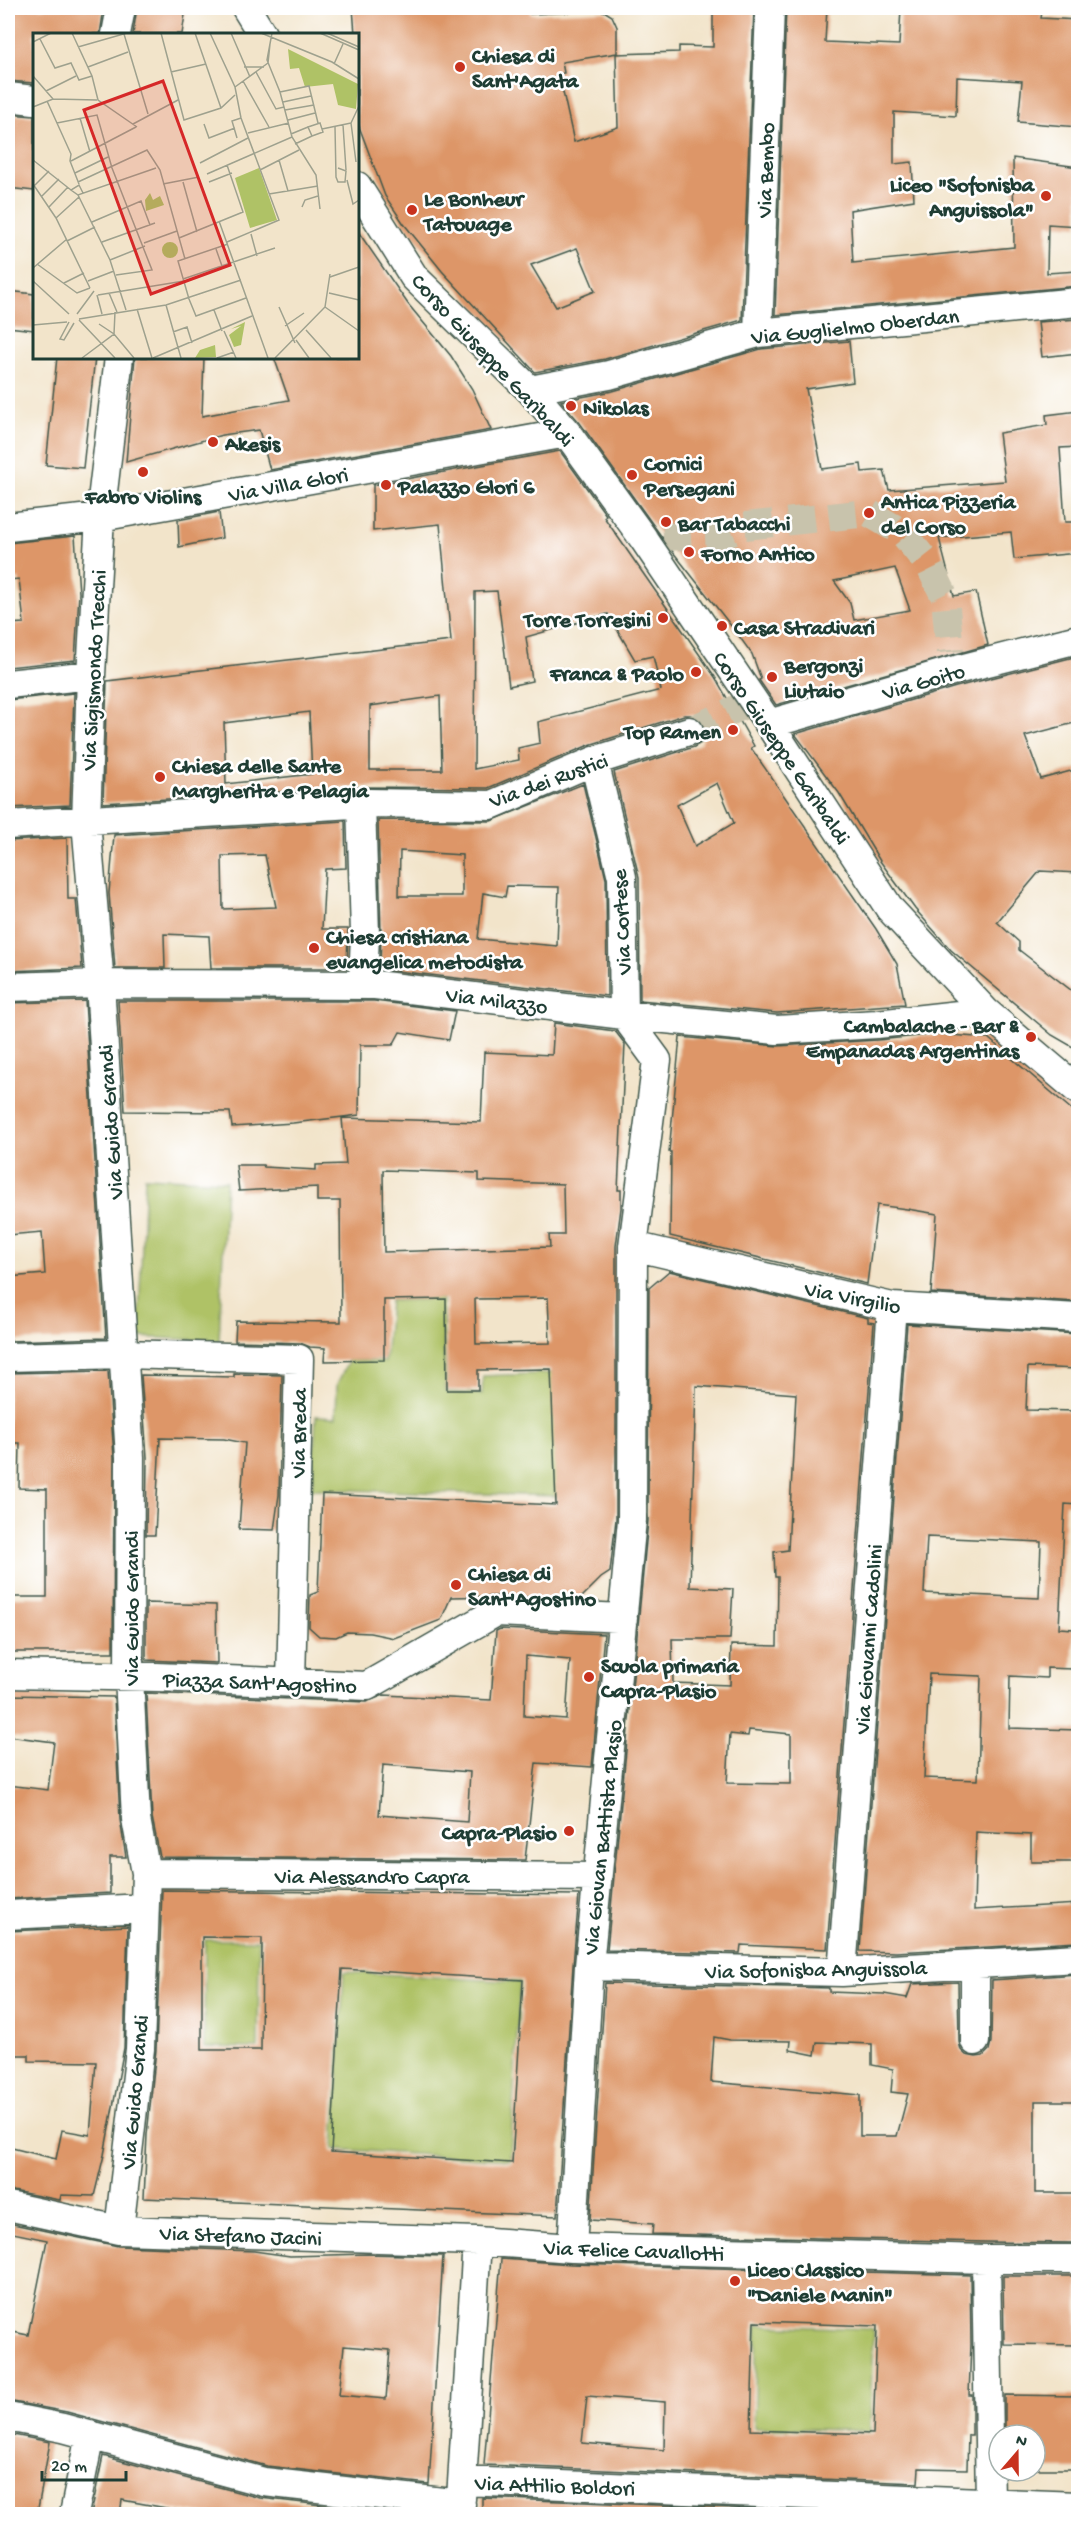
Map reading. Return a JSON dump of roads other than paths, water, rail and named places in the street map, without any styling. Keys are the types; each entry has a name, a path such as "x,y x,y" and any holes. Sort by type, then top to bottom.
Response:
{"street":[{"path":"116,33 121,8"},
{"path":"246,8 261,33"},
{"name":"Via Bembo","path":"758,333 770,8"},
{"path":"8,97 33,100"},
{"name":"Corso Giuseppe Garibaldi","path":"358,188 414,277 530,390 653,538 747,703 769,724 890,909 986,1012 1078,1090"},
{"name":"Via Guglielmo Oberdan","path":"530,390 609,375 758,333 1078,302"},
{"name":"Via Sigismondo Trecchi","path":"100,984 86,822 100,517 119,358"},
{"name":"Via Villa Glori","path":"8,527 100,517 567,433"},
{"name":"Via Goito","path":"769,724 951,662 995,650 1078,639"},
{"path":"8,684 91,675"},
{"name":"Via dei Rustici","path":"8,825 86,822 361,803 491,805 594,761 689,731"},
{"name":"Via Cortese","path":"594,761 622,877 624,1015"},
{"path":"361,803 365,933 363,984"},
{"name":"Via Milazzo","path":"8,987 100,984 363,984 624,1015 777,1029 877,1024 986,1012"},
{"name":"Via Guido Grandi","path":"100,984 130,1457 129,1676 136,1819 146,1873 140,2049 119,2230"},
{"name":"Via Giovan Battista Plasio","path":"572,2248 589,1966 632,1520 633,1246 657,1060 624,1015"},
{"name":"Via Virgilio","path":"633,1246 892,1307 1078,1318"},
{"name":"Via Giovanni Cadolini","path":"842,1972 892,1307"},
{"path":"8,1357 123,1354"},
{"name":"Via Breda","path":"123,1354 298,1359 291,1682"},
{"name":"Piazza Sant'Agostino","path":"8,1674 129,1676 367,1686 496,1612 623,1618"},
{"name":"Via Alessandro Capra","path":"146,1873 597,1877"},
{"path":"8,1915 144,1908"},
{"name":"Via Sofonisba Anguissola","path":"589,1966 842,1972 1078,1958"},
{"path":"975,1964 975,2042"},
{"name":"Via Stefano Jacini","path":"8,2206 119,2230 477,2241"},
{"path":"461,2500 477,2241"},
{"name":"Via Felice Cavallotti","path":"477,2241 572,2248 986,2259 1078,2259"},
{"path":"986,2259 990,2502"},
{"name":"Via Attilio Boldori","path":"8,2417 90,2435 264,2482 461,2500 990,2502 1078,2506"},
{"path":"74,2514 90,2435"}],"tunnel":[{"path":"663,537 727,534 745,526 869,513 903,533 930,567 945,597 950,652"},
{"path":"689,731 742,706"}],"place":[{"name":"Chiesa di Sant'Agata","path":"460,67"},
{"name":"Liceo \"Sofonisba Anguissola\"","path":"1046,196"},
{"name":"Le Bonheur Tatouage","path":"412,210"},
{"name":"Nikolas","path":"571,406"},
{"name":"Akesis","path":"213,442"},
{"name":"Fabro Violins","path":"143,472"},
{"name":"Cornici Persegani","path":"632,475"},
{"name":"Palazzo Glori 6","path":"386,485"},
{"name":"Antica Pizzeria del Corso","path":"869,513"},
{"name":"Bar Tabacchi","path":"666,522"},
{"name":"Forno Antico","path":"689,552"},
{"name":"Torre Torresini","path":"663,618"},
{"name":"Casa Stradivari","path":"722,626"},
{"name":"Franca & Paolo","path":"696,672"},
{"name":"Bergonzi Liutaio","path":"772,677"},
{"name":"Top Ramen","path":"733,730"},
{"name":"Chiesa delle Sante Margherita e Pelagia","path":"160,777"},
{"name":"Chiesa cristiana evangelica metodista","path":"314,948"},
{"name":"Cambalache - Bar & Empanadas Argentinas","path":"1031,1037"},
{"name":"Chiesa di Sant'Agostino","path":"456,1585"},
{"name":"Scuola primaria Capra-Plasio","path":"589,1677"},
{"name":"Capra-Plasio","path":"569,1831"},
{"name":"Liceo Classico \"Daniele Manin\"","path":"735,2281"}]}
